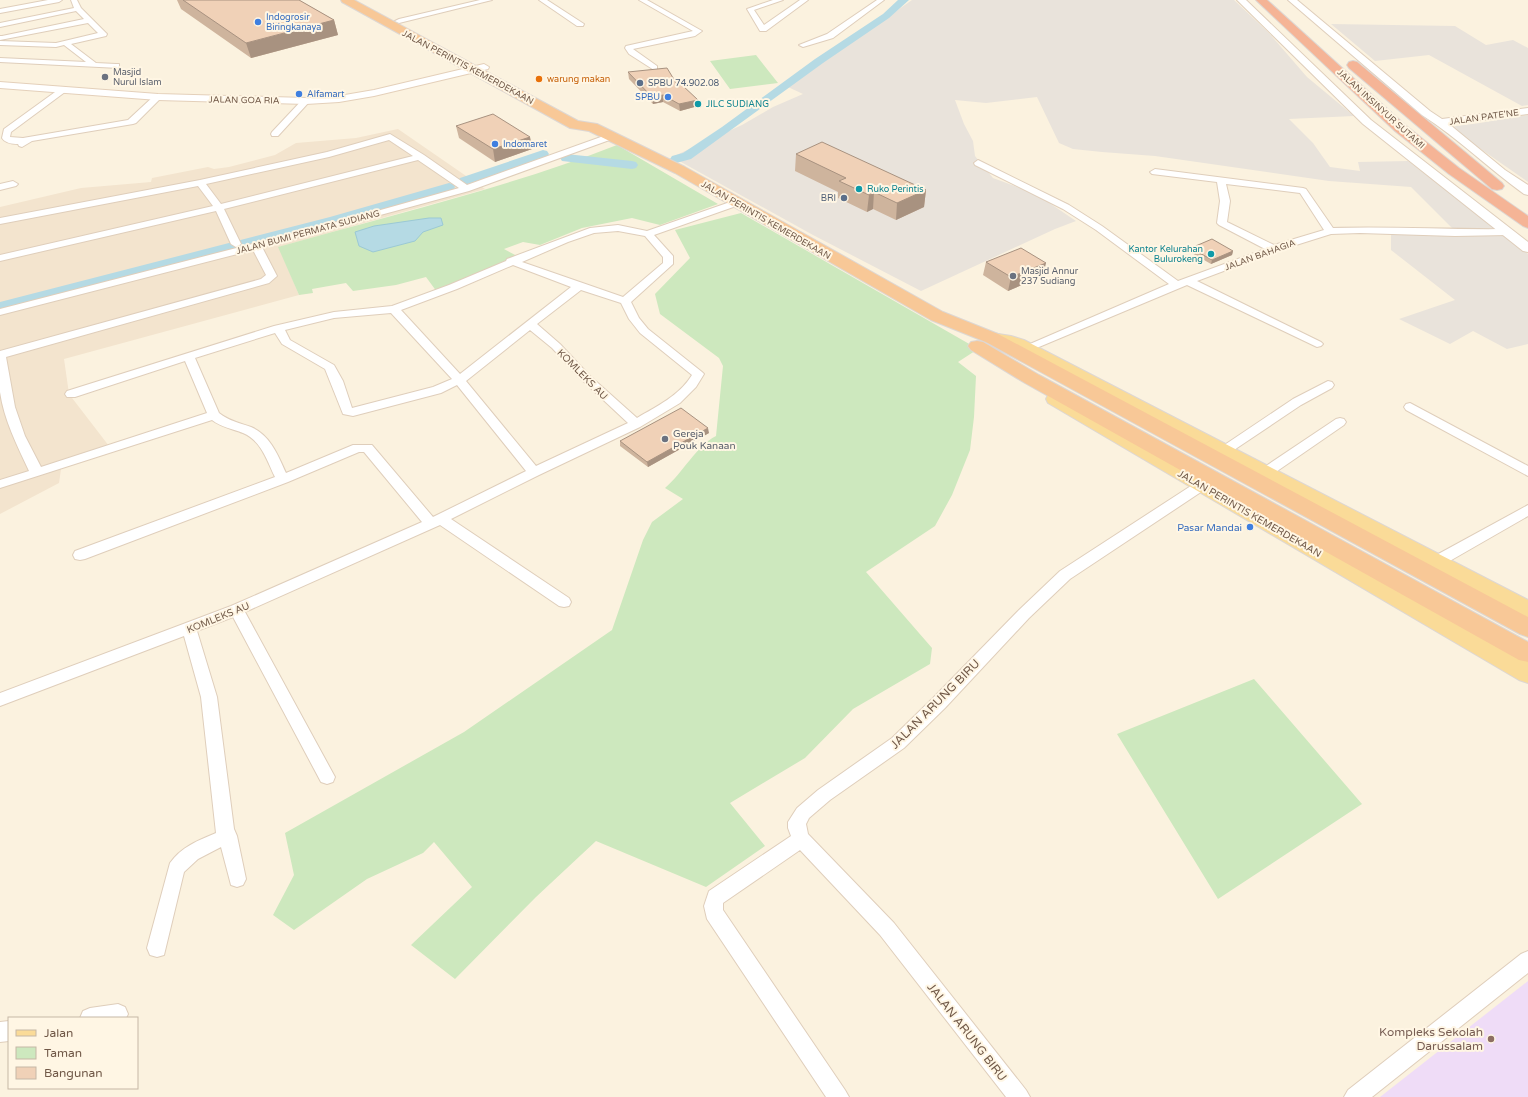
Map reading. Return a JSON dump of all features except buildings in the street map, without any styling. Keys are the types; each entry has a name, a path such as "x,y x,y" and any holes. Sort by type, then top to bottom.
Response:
{"highway":[{"name":"JALAN PERINTIS KEMERDEKAAN","path":"346,0 478,68"},
{"name":"JALAN PERINTIS KEMERDEKAAN","path":"362,0 575,125 602,132 680,170 937,316 956,333 984,342 1528,628"},
{"name":"JALAN INSINYUR SUTAMI","path":"1260,0 1292,26 1384,113 1422,145 1470,184 1528,223"},
{"name":"JALAN INSINYUR SUTAMI","path":"1276,0 1498,187 1510,195"},
{"name":"JALAN PERINTIS KEMERDEKAAN","path":"984,342 1032,379 1294,525 1528,652"}],"main road":[{"name":"JALAN GOA RIA","path":"0,85 158,97 306,101 339,99 368,94 478,68"},
{"name":"JALAN PERINTIS KEMERDEKAAN","path":"1528,610 1011,341 984,342 988,360 1528,673"}],"street":[{"path":"0,11 59,0"},
{"path":"0,43 47,45 66,43 103,34 78,9 74,0"},
{"path":"399,21 489,0"},
{"path":"542,0 580,24"},
{"path":"642,0 698,32 629,48 632,52 654,68"},
{"path":"780,0 750,9 764,29 805,0"},
{"path":"803,45 830,36 878,0"},
{"path":"1241,0 1367,122 1528,248"},
{"path":"1292,0 1426,113 1440,122 1501,172 1528,191"},
{"path":"0,25 78,9"},
{"path":"0,39 90,20"},
{"path":"66,43 93,64"},
{"path":"0,60 116,66"},
{"path":"65,89 7,131 6,138 8,140 23,143 130,122 133,121 158,97"},
{"path":"275,134 306,101"},
{"name":"JALAN PATE'NE","path":"1440,122 1528,111"},
{"name":"JALAN BUMI PERMATA SUDIANG","path":"0,304 388,204 602,132"},
{"name":"JALAN BUMI PERMATA SUDIANG","path":"0,312 348,222 466,188 602,132"},
{"path":"0,221 200,183 329,154 388,138 394,138 466,188"},
{"path":"0,258 308,187 421,157"},
{"path":"978,163 1066,207 1099,228 1177,285"},
{"path":"1155,172 1303,191 1330,231"},
{"path":"1221,180 1225,201 1222,223 1273,249"},
{"path":"200,183 219,208 236,244"},
{"path":"0,188 14,184"},
{"path":"71,394 278,328 334,315 394,309 453,287 511,261 564,240 596,230 618,228 648,234 736,203"},
{"name":"JALAN BAHAGIA","path":"1027,349 1177,285 1273,249 1330,231 1360,230 1455,233 1508,232"},
{"path":"511,261 625,301 668,264 668,256 648,234"},
{"path":"37,473 18,436 9,407 0,356 265,281 272,276 256,246"},
{"path":"1188,281 1317,344"},
{"path":"278,328 286,342 330,367 337,381 346,408 350,411 359,411 437,390 459,380 579,286"},
{"name":"KOMLEKS AU","path":"0,700 236,610 436,521 534,472 636,424 676,400 692,384 698,374 644,331 634,319 625,301"},
{"path":"394,309 459,380 534,472"},
{"name":"KOMLEKS AU","path":"530,324 556,346 586,378 636,424"},
{"path":"188,356 214,415 220,421 247,430 259,436 266,446 283,479"},
{"path":"1224,451 1297,402 1328,385"},
{"path":"1410,407 1528,472"},
{"path":"0,484 214,415"},
{"path":"1265,473 1340,422"},
{"path":"80,555 283,479 357,448 366,447 371,450 436,521 564,602"},
{"name":"JALAN ARUNG BIRU","path":"1019,1097 887,929 801,839 797,828 797,822 803,813 824,795 898,743 939,703 1024,614 1065,575 1202,485"},
{"path":"1436,562 1528,510"},
{"path":"236,610 327,777"},
{"path":"189,629 210,697 225,832 228,836 237,879"},
{"path":"157,948 176,869 179,863 189,855 228,836"},
{"path":"801,839 716,897 713,906 714,913 838,1097"},
{"path":"1355,1097 1528,961"},
{"path":"97,1017 118,1014"}],"shaded area":[{"path":"912,0 1234,0 1269,33 1307,77 1354,116 1289,119 1313,143 1330,167 1360,171 1358,162 1408,161 1498,229 1452,228 1411,187 1329,181 1155,156 1073,149 1059,143 1037,97 986,103 955,100 964,124 973,141 975,156 993,178 1036,194 1076,221 1055,229 921,291 813,235 672,157 742,125 773,107 803,94 788,87"},
{"path":"1331,24 1455,26 1486,45 1513,40 1528,48 1528,105 1522,106 1429,55 1375,61"},
{"path":"1528,115 1528,182 1449,127 1480,123"},
{"path":"398,129 485,189 279,247 299,295 64,359 69,394 109,446 62,462 59,483 0,514 0,207 81,188 151,182 152,178 208,167 214,169 229,167 275,155 296,143 356,138"},
{"path":"1391,235 1504,235 1528,254 1528,344 1507,349 1473,331 1450,344 1399,319 1455,300 1391,250"},
{"name":"Kompleks Sekolah Darussalam","path":"1528,981 1528,1097 1380,1097"}],"green space":[{"path":"756,55 778,83 730,89 710,61"},
{"path":"617,145 718,204 660,225 632,218 582,228 540,245 523,242 504,249 519,257 437,292 426,277 396,285 353,291 346,283 312,289 313,293 299,295 278,247 491,188 534,175"},
{"path":"741,213 978,349 958,362 976,376 974,417 970,450 952,495 935,526 866,572 932,648 930,664 853,709 805,758 730,803 765,846 706,887 596,841 536,897 455,979 411,945 472,887 434,842 423,853 367,879 294,930 273,915 294,875 285,833 464,732 612,630 643,540 652,522 683,499 665,488 672,482 702,446 716,436 723,366 719,358 660,314 655,294 690,258 675,230"},
{"path":"1254,679 1362,804 1218,899 1117,734"}],"water":[{"path":"429,218 441,218 443,225 423,232 415,241 373,252 359,246 355,232 374,226"}],"waterway":[{"path":"676,159 687,156 726,129 819,61 886,16 904,0"},
{"path":"464,181 543,154"},
{"path":"566,158 632,165"},
{"path":"0,306 335,220 449,187"}],"place":[{"name":"Indogrosir Biringkanaya","path":"258,22"},
{"name":"Masjid Nurul Islam","path":"105,77"},
{"name":"warung makan","path":"539,79"},
{"name":"SPBU 74.902.08","path":"640,83"},
{"name":"Alfamart","path":"299,94"},
{"name":"SPBU","path":"668,97"},
{"name":"JILC SUDIANG","path":"698,104"},
{"name":"Indomaret","path":"495,144"},
{"name":"Ruko Perintis","path":"859,189"},
{"name":"BRI","path":"844,198"},
{"name":"Kantor Kelurahan Bulurokeng","path":"1211,254"},
{"name":"Masjid Annur 237 Sudiang","path":"1013,276"},
{"name":"Gereja Pouk Kanaan","path":"665,439"},
{"name":"Pasar Mandai","path":"1250,527"},
{"name":"Kompleks Sekolah Darussalam","path":"1491,1039"}]}
